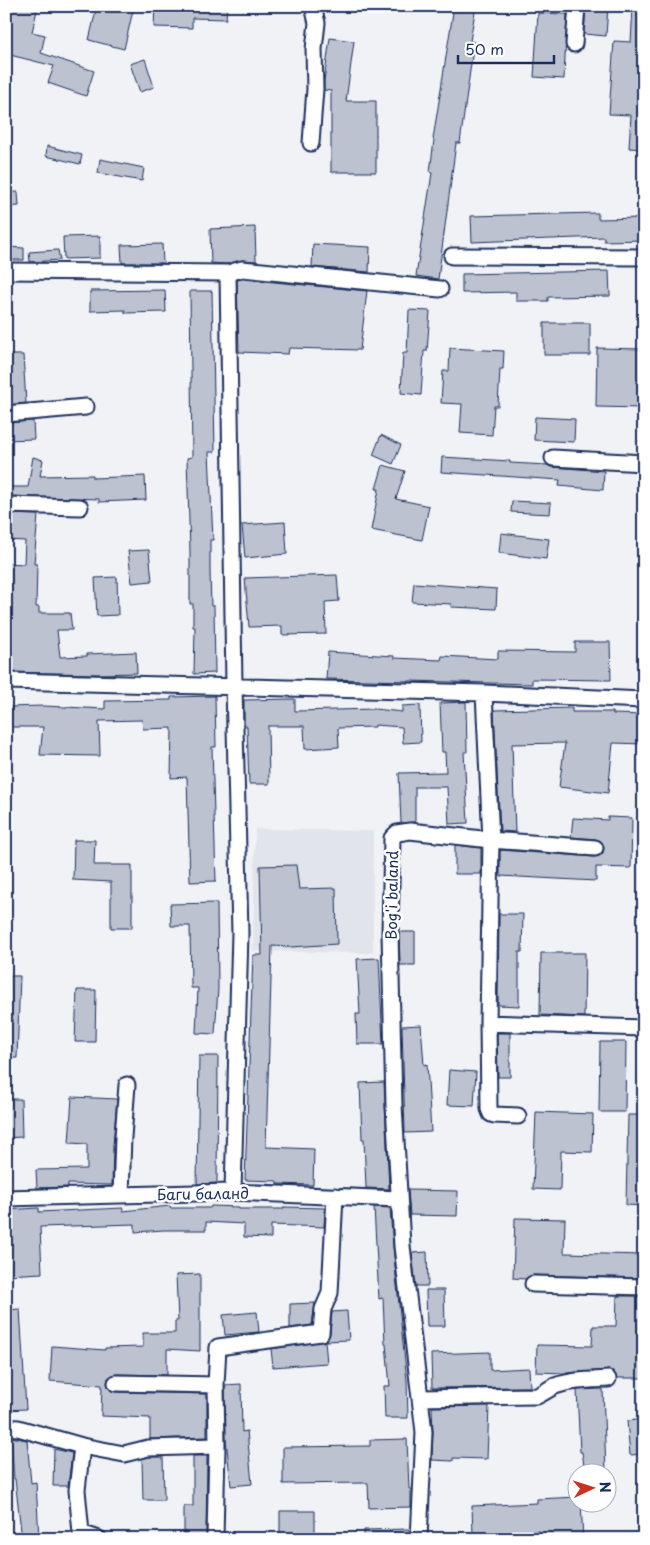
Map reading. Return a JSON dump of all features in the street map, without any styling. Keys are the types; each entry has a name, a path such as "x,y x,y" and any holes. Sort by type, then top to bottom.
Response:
{"street":[{"path":"311,143 315,88 314,49 317,23 313,6"},
{"path":"574,44 577,6"},
{"path":"452,256 644,257"},
{"path":"6,271 228,273 242,269 440,289"},
{"path":"228,273 234,686 240,933 233,1192"},
{"path":"6,414 86,406"},
{"path":"553,458 644,463"},
{"path":"6,505 80,506"},
{"path":"6,681 484,693 644,700"},
{"path":"484,693 490,840 489,1109 491,1114 494,1115 518,1116"},
{"name":"Bog'i baland","path":"399,1200 392,1057 390,942 392,838 397,833 410,831 490,840"},
{"path":"490,840 595,848"},
{"path":"488,1023 644,1028"},
{"path":"121,1195 127,1085"},
{"name":"Баги баланд","path":"6,1198 233,1192 399,1200"},
{"path":"215,1539 218,1347 321,1333 323,1309 330,1293 335,1196"},
{"path":"399,1200 402,1246 424,1432 420,1539"},
{"path":"533,1284 644,1287"},
{"path":"420,1398 537,1396 552,1388 574,1381 608,1379"},
{"path":"116,1383 216,1385"},
{"path":"6,1427 18,1428 82,1446 124,1454 148,1448 217,1446"},
{"path":"82,1446 78,1490 81,1533 99,1539"}],"shaded area":[{"path":"255,829 373,831 373,953 253,951"}],"building":[{"path":"8,6 38,6 32,32 45,35 41,53 94,71 86,96 48,83 54,66 6,54 6,13"},
{"path":"97,6 134,6 124,49 89,40"},
{"path":"155,6 227,6 226,19 192,18 192,28 154,27"},
{"path":"454,6 476,6 470,41 474,42 460,143 456,143 438,279 416,276 432,173 430,172 433,139"},
{"path":"586,6 608,6 606,36 584,34"},
{"path":"633,6 644,6 640,72 644,72 644,149 629,148 631,115 609,114 614,41 631,42"},
{"path":"538,13 567,14 564,79 534,77"},
{"path":"330,38 354,41 346,101 376,101 376,172 331,172 331,91 324,90"},
{"path":"145,59 154,87 140,92 130,64"},
{"path":"47,146 82,155 80,164 46,156"},
{"path":"100,159 144,168 142,181 98,173"},
{"path":"18,192 19,206 6,207 6,193"},
{"path":"598,213 598,219 644,218 644,240 604,241 604,237 472,242 471,216"},
{"path":"255,227 256,261 243,260 227,264 211,263 210,229"},
{"path":"100,236 100,258 64,259 63,237"},
{"path":"162,244 163,263 122,263 121,245"},
{"path":"313,244 370,247 369,272 312,267"},
{"path":"6,247 24,248 24,260 6,260"},
{"path":"58,250 60,260 30,262 29,252"},
{"path":"609,271 610,296 548,297 548,301 516,301 516,292 462,293 462,274"},
{"path":"243,279 367,291 360,350 289,348 288,354 239,352 237,280"},
{"path":"165,290 166,312 125,313 125,310 90,311 90,291"},
{"path":"190,291 212,291 215,452 209,452 213,540 210,540 210,571 211,606 214,606 215,673 194,674 195,627 193,627 193,604 190,604 187,458 192,457"},
{"path":"409,310 430,311 427,351 424,351 421,395 401,393 403,353 407,353"},
{"path":"544,323 590,323 590,355 544,355"},
{"path":"450,348 504,351 503,369 500,369 498,406 494,406 492,435 460,433 462,404 441,403 443,371 449,371"},
{"path":"597,348 644,349 642,408 596,407"},
{"path":"6,355 23,355 26,403 6,405"},
{"path":"535,417 575,419 574,442 534,440"},
{"path":"33,421 34,439 6,440 6,423"},
{"path":"381,435 401,445 393,464 373,455"},
{"path":"33,457 43,460 40,476 93,475 93,478 145,476 146,500 99,502 99,499 6,496 6,487 28,487"},
{"path":"442,457 510,461 510,463 604,471 603,490 559,486 560,480 441,472"},
{"path":"383,465 405,471 396,499 429,506 422,540 371,530 379,489 376,489"},
{"path":"512,501 551,503 550,514 511,512"},
{"path":"6,514 38,515 34,564 37,564 36,607 39,607 39,613 70,613 72,630 57,630 60,657 136,652 137,673 6,672 6,563 24,564 25,541 6,540"},
{"path":"285,522 287,554 245,558 242,525"},
{"path":"501,533 549,539 546,559 499,553"},
{"path":"149,550 152,581 132,583 128,551"},
{"path":"337,575 339,601 325,602 326,634 282,635 282,626 249,627 245,578"},
{"path":"117,577 118,615 97,616 95,578"},
{"path":"414,583 497,589 496,609 451,607 451,604 412,602"},
{"path":"575,642 610,642 611,680 532,679 532,684 326,679 328,652 441,660 442,656 498,659 498,651 575,652"},
{"path":"215,696 216,747 212,747 216,881 190,882 187,777 171,778 172,728 143,729 142,720 99,721 100,756 40,755 43,727 6,727 6,707 44,706 105,709 105,701 171,700 171,697"},
{"path":"295,699 295,711 375,709 402,712 402,706 420,705 421,742 403,743 402,727 375,725 375,727 338,728 339,747 305,749 304,726 268,726 269,784 249,784 247,726 244,726 244,700"},
{"path":"466,702 467,752 464,752 468,823 449,824 447,787 415,787 415,822 401,823 399,773 446,772 445,752 442,752 440,703"},
{"path":"572,708 572,712 613,712 613,714 644,715 644,744 613,743 608,793 559,787 565,743 512,744 515,832 500,831 494,710"},
{"path":"608,817 632,818 631,868 596,867 596,881 500,876 500,850 599,856 603,853 604,848 601,841 571,837 573,818 608,820"},
{"path":"74,840 95,840 94,865 132,865 132,928 111,928 111,882 73,880"},
{"path":"455,845 481,848 481,874 455,874"},
{"path":"296,865 299,889 336,888 337,944 291,947 272,946 266,1147 314,1149 313,1185 277,1184 277,1181 245,1180 253,955 262,955 260,866"},
{"path":"217,903 218,988 215,1034 196,1033 198,988 191,988 190,926 171,926 170,904"},
{"path":"499,914 523,914 522,952 519,952 519,1006 498,1005"},
{"path":"399,932 415,932 415,965 400,965"},
{"path":"541,953 585,953 584,1017 540,1015"},
{"path":"379,958 383,1044 357,1044 356,1014 360,1014 357,959"},
{"path":"6,976 20,976 17,1058 6,1058"},
{"path":"77,990 96,990 95,1042 75,1042"},
{"path":"421,1025 424,1065 427,1064 431,1132 405,1133 402,1026"},
{"path":"497,1033 510,1033 510,1077 498,1077"},
{"path":"600,1042 626,1042 625,1112 599,1112"},
{"path":"199,1056 218,1056 217,1183 197,1184"},
{"path":"449,1070 476,1072 474,1106 447,1105"},
{"path":"384,1082 389,1189 366,1188 360,1083"},
{"path":"72,1097 117,1099 112,1185 68,1184 68,1187 37,1188 36,1170 87,1169 87,1144 69,1143"},
{"path":"6,1099 21,1099 22,1137 6,1138"},
{"path":"536,1112 593,1114 592,1152 561,1151 560,1190 533,1189"},
{"path":"628,1115 644,1115 644,1206 626,1205"},
{"path":"408,1190 458,1191 457,1216 410,1215"},
{"path":"170,1206 171,1208 239,1207 239,1209 325,1208 324,1227 271,1225 271,1238 244,1237 244,1224 206,1222 206,1230 135,1232 135,1224 40,1227 42,1273 6,1275 6,1210 39,1208 39,1212 123,1208 123,1211"},
{"path":"374,1207 390,1208 407,1381 408,1418 385,1418 384,1386 390,1386 385,1344 383,1298 379,1299"},
{"path":"515,1218 565,1219 564,1253 644,1255 644,1278 533,1275 525,1279 513,1278"},
{"path":"427,1252 428,1286 416,1286 412,1253"},
{"path":"200,1274 200,1351 167,1349 167,1375 116,1374 108,1378 107,1383 111,1391 116,1392 207,1394 207,1437 150,1439 150,1418 101,1416 102,1385 50,1381 52,1346 105,1350 105,1348 143,1347 143,1333 175,1333 175,1321 178,1321 176,1275"},
{"path":"426,1290 444,1290 445,1326 427,1326"},
{"path":"617,1296 644,1296 644,1378 617,1378 613,1371 608,1370 566,1373 536,1372 537,1345 592,1346 593,1326 616,1326"},
{"path":"315,1303 312,1325 290,1328 290,1304"},
{"path":"20,1309 26,1409 7,1410 6,1310"},
{"path":"347,1311 349,1340 326,1341 330,1334 332,1312"},
{"path":"257,1312 259,1332 225,1335 223,1315"},
{"path":"325,1341 327,1363 273,1367 271,1349"},
{"path":"490,1352 490,1370 529,1368 530,1387 432,1388 431,1354"},
{"path":"241,1384 242,1432 247,1431 252,1484 231,1486 226,1439 225,1385"},
{"path":"603,1389 606,1462 584,1462 582,1452 580,1452 577,1390"},
{"path":"489,1406 487,1459 453,1458 453,1461 432,1460 432,1407"},
{"path":"644,1419 644,1454 630,1455 627,1421"},
{"path":"11,1437 27,1440 31,1483 36,1482 39,1539 22,1539 14,1479"},
{"path":"407,1439 411,1507 369,1508 368,1483 283,1484 283,1447 370,1446 370,1440"},
{"path":"54,1449 72,1453 68,1486 53,1486"},
{"path":"193,1456 207,1456 206,1539 184,1538 184,1506 193,1506"},
{"path":"163,1457 164,1500 143,1500 142,1459"},
{"path":"568,1497 568,1512 582,1512 583,1539 539,1539 538,1531 473,1534 472,1506 537,1503 537,1499"},
{"path":"280,1511 315,1511 315,1536 280,1536"},
{"path":"409,1529 410,1539 364,1539 364,1530"}]}
